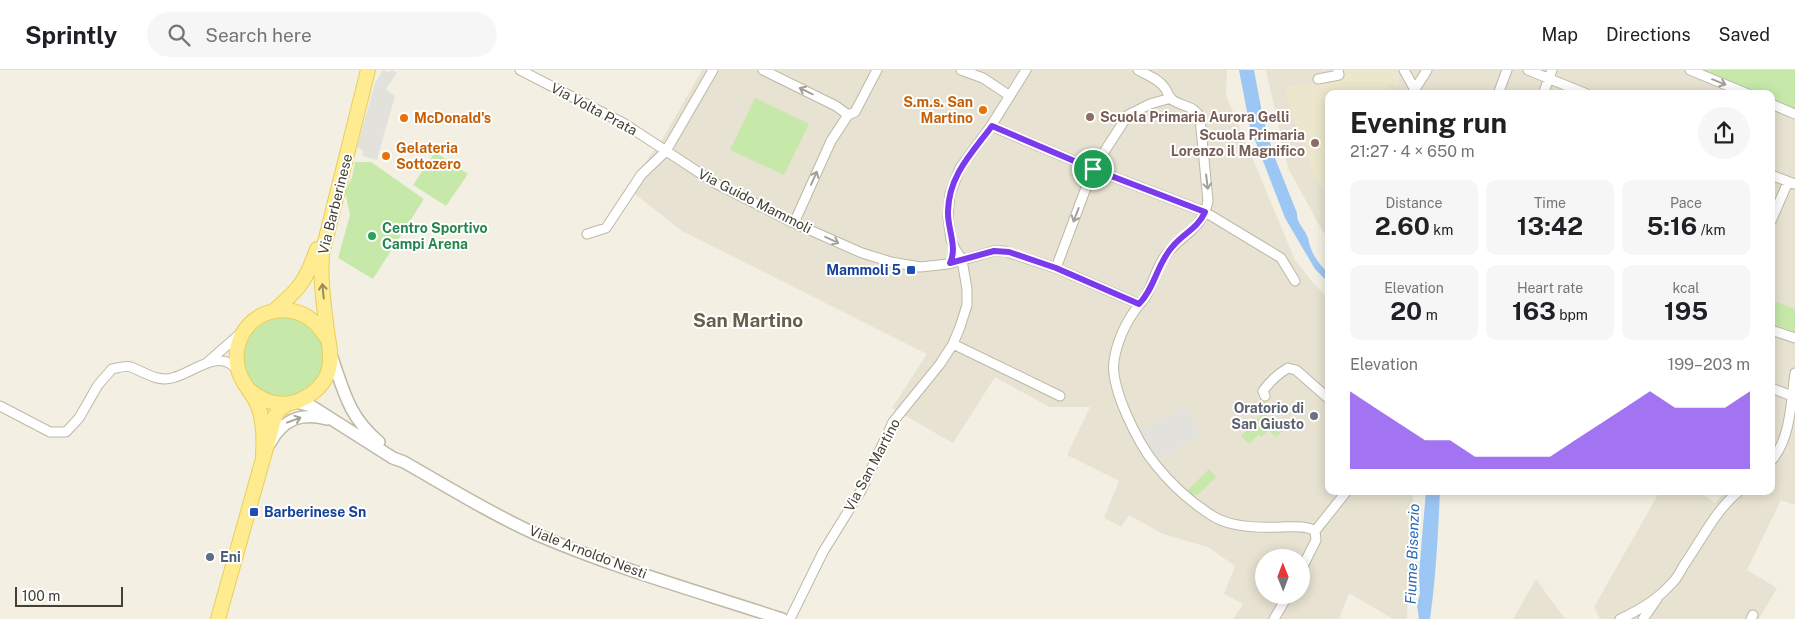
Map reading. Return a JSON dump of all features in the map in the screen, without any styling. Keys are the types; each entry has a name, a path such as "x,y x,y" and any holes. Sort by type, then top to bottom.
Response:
{"main road":[{"name":"Via Barberinese","path":"263,456 263,429 258,407 238,371 236,348 244,329 258,316 276,310 303,283 310,268 367,70"},
{"name":"Via Barberinese","path":"218,619 275,416 279,410 314,392 321,385 329,369 329,345 321,267 322,254 367,70"},
{"path":"276,310 297,312 312,319 319,326 329,345"},
{"path":"248,389 263,399 279,404 292,403"}],"street":[{"name":"Via Volta Prata","path":"520,70 625,124 666,151"},
{"path":"587,234 606,228 641,176 666,151 713,70"},
{"path":"763,70 836,106 848,115"},
{"path":"794,223 831,141 848,115 855,112 876,70"},
{"path":"961,70 983,78 1010,96"},
{"name":"Via San Martino","path":"790,619 822,552 862,489 893,422 953,344 967,305 967,282 962,260 954,249 951,240 948,217 951,188 965,161 992,126 1026,70"},
{"path":"1138,70 1159,81 1165,87 1170,98 1176,103 1198,112 1208,192 1205,212 1199,224 1173,245 1163,259 1146,296 1125,326 1118,343 1113,372 1122,404 1153,462 1201,507 1220,520 1254,526 1302,527 1315,531"},
{"path":"1318,79 1339,76 1338,70"},
{"path":"1404,70 1413,90"},
{"path":"1414,90 1427,70"},
{"path":"1500,90 1507,70"},
{"path":"1528,70 1551,74 1580,90"},
{"path":"1690,70 1738,90"},
{"path":"1545,90 1551,74"},
{"path":"1056,268 1093,169 1128,115 1150,104 1170,98"},
{"path":"1775,106 1795,114"},
{"path":"992,126 1093,169 1205,212 1281,258 1295,281"},
{"name":"Via Guido Mammoli","path":"666,151 715,183 794,223 850,248 883,260 920,267 950,263 994,251 1004,251 1056,268 1139,304"},
{"path":"1775,177 1792,183 1775,214"},
{"name":"Via San Martino","path":"950,263 954,249"},
{"path":"204,365 244,329"},
{"path":"1775,331 1795,338"},
{"path":"953,344 1060,396"},
{"name":"Viale Arnoldo Nesti","path":"329,345 348,404 354,415 374,437 404,462 480,506 536,534 629,570 782,619"},
{"path":"0,406 50,432 66,432 79,418 98,385 112,369 130,366 144,374 163,379 172,378 217,359 234,366 238,371"},
{"path":"1265,396 1263,391 1266,387 1278,374 1288,368 1296,370 1325,395"},
{"path":"1775,456 1781,448 1792,416 1795,373"},
{"path":"1775,390 1792,396"},
{"name":"Viale Arnoldo Nesti","path":"292,403 311,406 393,458 404,462"},
{"name":"Viale Arnoldo Nesti","path":"263,456 279,430 287,422 296,418 317,417 345,426"},
{"path":"1310,552 1316,540 1315,531 1344,495"},
{"path":"1643,619 1662,593 1678,576 1715,516 1734,495"},
{"path":"1620,619 1644,606 1662,593"},
{"path":"1274,619 1283,604"}],"shaded area":[{"path":"383,70 388,72 393,70 397,73 386,89 395,96 377,160 363,156 363,151 357,147 375,83"},
{"path":"702,70 1227,70 1226,95 1295,260 1325,295 1325,495 1413,495 1407,619 1393,619 1349,593 1339,619 1233,619 1243,604 1224,594 1235,566 1208,547 1163,534 1129,515 1121,527 1104,518 1119,481 1067,455 1090,407 1049,407 995,377 953,443 892,408 927,354 682,231 626,187 662,140"},
{"path":"1266,70 1795,70 1795,505 1781,500 1747,570 1777,588 1759,619 1600,619 1594,607 1658,495 1704,495 1715,503 1722,495 1775,495 1775,90 1325,90 1325,234 1288,168"},
{"name":"Scuola Primaria Lorenzo il Magnifico","path":"1343,70 1399,70 1399,87 1389,83 1386,90 1325,90 1325,193 1316,179 1306,156 1289,103 1286,87 1344,78"},
{"path":"1186,408 1201,436 1155,460 1140,431"},
{"path":"1536,579 1565,619 1513,619"}],"green space":[{"path":"1703,70 1795,70 1795,110 1775,102 1775,90 1749,90"},
{"path":"755,98 809,124 784,175 730,150"},
{"path":"435,152 468,174 446,206 413,185"},
{"name":"Centro Sportivo Campi Arena","path":"355,162 371,162 424,199 373,279 338,258 350,215 345,192 352,177"},
{"path":"1775,302 1795,309 1795,332 1775,325"},
{"path":"283,316 299,319 312,328 321,341 324,357 321,373 312,386 299,395 283,398 267,395 254,386 245,373 242,357 245,341 254,328 267,319"},
{"path":"1264,399 1270,408 1267,414 1270,420 1278,422 1285,430 1275,437 1269,430 1261,437 1259,434 1249,444 1241,436 1263,413 1256,407"},
{"path":"1209,469 1216,477 1199,494 1195,494 1192,497 1187,491"}],"water":[{"path":"1239,70 1254,70 1263,118 1273,153 1313,254 1325,269 1325,279 1315,269 1285,218 1250,127"},
{"name":"Fiume Bisenzio","path":"1426,495 1440,495 1430,619 1419,619 1417,605 1420,593 1419,574"}],"place":[{"name":"S.m.s. San Martino","path":"983,110"},
{"name":"Scuola Primaria Aurora Gelli","path":"1090,117"},
{"name":"McDonald's","path":"404,118"},
{"name":"Scuola Primaria Lorenzo il Magnifico","path":"1315,143"},
{"name":"Gelateria Sottozero","path":"386,156"},
{"name":"Centro Sportivo Campi Arena","path":"372,236"},
{"name":"Mammoli 5","path":"911,270"},
{"name":"Oratorio di San Giusto","path":"1314,416"},
{"name":"Barberinese Sn","path":"254,512"},
{"name":"Eni","path":"210,557"}],"district":[{"name":"San Martino","path":"748,320"}],"route":[{"path":"992,126 1093,169 1205,212 1199,224 1173,245 1163,259 1146,296 1139,304 1056,268 1009,252 994,251 950,263 954,249 948,217 951,188 955,177 965,161 992,126"}]}
